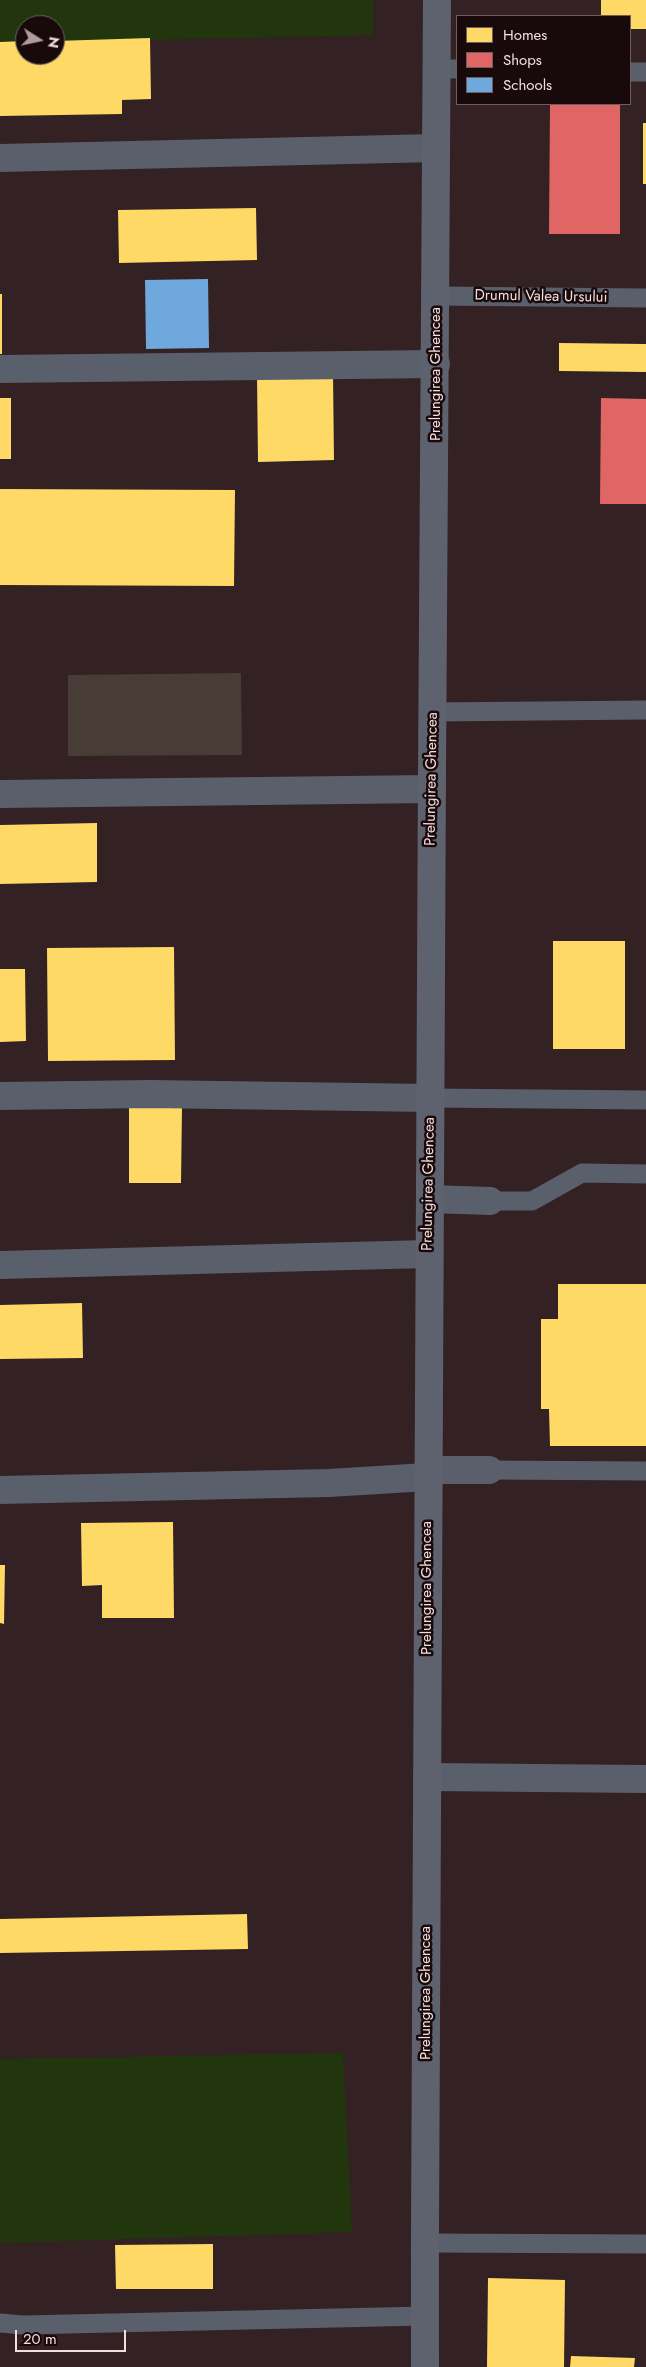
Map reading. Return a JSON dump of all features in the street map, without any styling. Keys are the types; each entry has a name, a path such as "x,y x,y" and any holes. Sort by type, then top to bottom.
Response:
{"main road":[{"name":"Prelungirea Ghencea","path":"425,2367 428,1254 431,1199 436,148 447,69 437,0"}],"street":[{"path":"0,158 436,148"},
{"path":"0,369 436,364"},
{"path":"0,794 432,789"},
{"path":"0,1096 151,1094 430,1098"},
{"path":"431,1199 490,1201"},
{"path":"0,1265 428,1254"},
{"path":"0,1490 329,1483 427,1473 489,1470"},
{"path":"427,1777 646,1779"}],"lane":[{"path":"631,72 646,72"},
{"name":"Drumul Valea Ursului","path":"436,296 646,298"},
{"path":"433,712 646,710"},
{"path":"430,1098 646,1100"},
{"path":"490,1201 532,1201 582,1173 646,1174"},
{"path":"489,1470 646,1471"},
{"path":"425,2243 646,2244"},
{"path":"0,2324 425,2316"}],"green space":[{"path":"0,0 373,0 373,35 65,42 65,15 15,15 15,42 0,43"},
{"path":"343,2053 352,2232 0,2243 0,2059"}],"building: Homes":[{"path":"601,0 646,0 646,29 631,29 631,15 601,15"},
{"path":"150,38 151,99 122,100 122,114 0,116 0,42 15,41 15,65 65,65 65,41"},
{"path":"643,123 646,123 646,184 643,184"},
{"path":"256,208 257,260 119,263 118,210"},
{"path":"0,294 2,294 2,354 0,354"},
{"path":"559,343 646,344 646,372 559,371"},
{"path":"333,375 334,460 258,462 257,376"},
{"path":"0,398 11,398 11,459 0,459"},
{"path":"0,489 235,490 234,586 0,585"},
{"path":"97,823 97,882 0,884 0,825"},
{"path":"553,941 625,941 625,1049 553,1049"},
{"path":"174,947 175,1060 48,1061 47,948"},
{"path":"0,969 25,969 26,1041 0,1042"},
{"path":"129,1107 182,1107 181,1183 129,1183"},
{"path":"558,1284 646,1284 646,1446 550,1446 549,1409 541,1409 541,1319 558,1319"},
{"path":"82,1303 83,1358 0,1359 0,1305"},
{"path":"173,1522 174,1618 102,1618 102,1585 82,1586 81,1523"},
{"path":"0,1565 5,1565 4,1624 0,1623"},
{"path":"247,1914 248,1949 0,1953 0,1919"},
{"path":"213,2244 213,2289 116,2289 115,2245"},
{"path":"488,2278 565,2280 564,2367 487,2367"},
{"path":"571,2356 635,2358 634,2367 570,2367"}],"building: Shops":[{"path":"550,105 620,105 620,234 549,234"},
{"path":"601,398 646,399 646,504 600,504"}],"building: Schools":[{"path":"208,279 209,348 146,349 145,280"}],"building: Other":[{"path":"241,673 242,755 68,756 68,675"}]}
